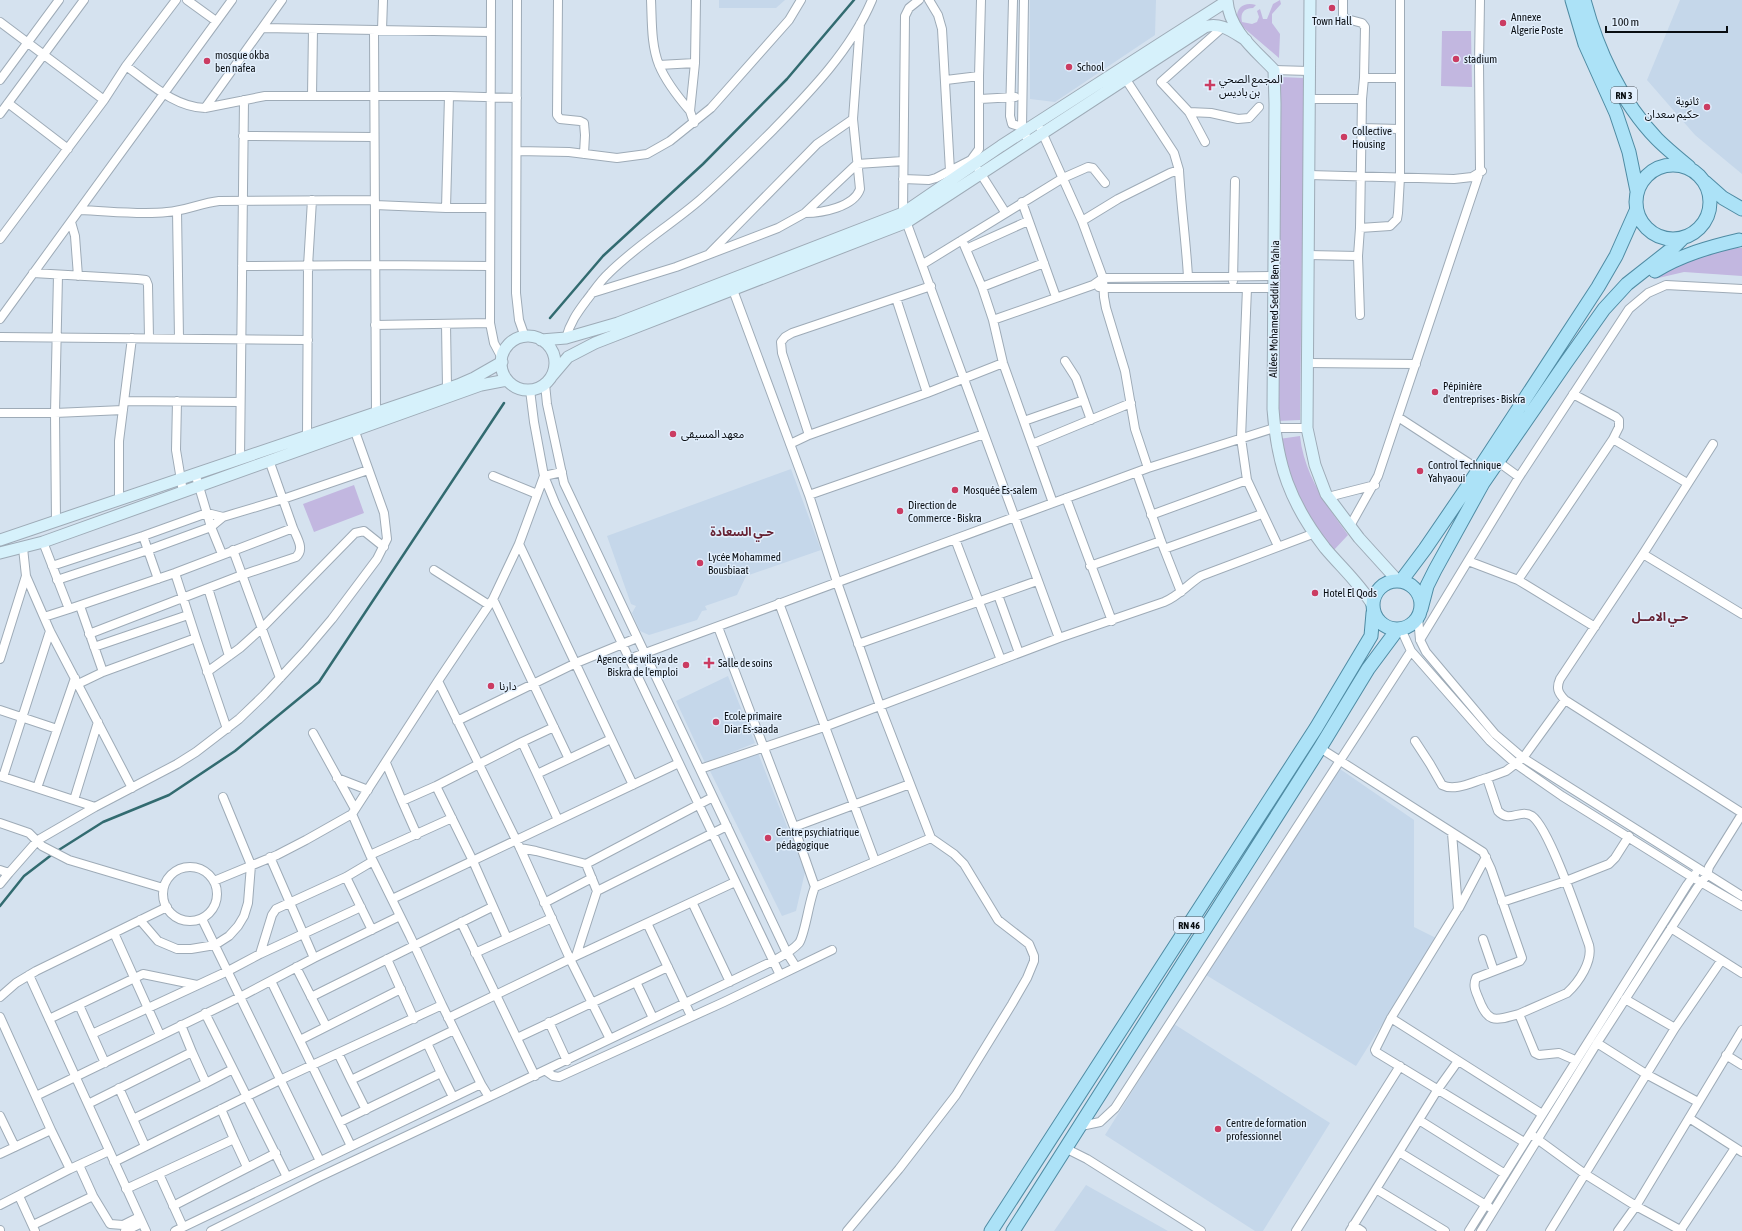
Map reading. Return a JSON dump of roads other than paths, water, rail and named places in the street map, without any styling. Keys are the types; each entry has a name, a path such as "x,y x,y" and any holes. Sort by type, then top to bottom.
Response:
{"main road":[{"name":"RN 3","path":"1572,0 1585,44 1616,113 1629,152 1637,191"},
{"name":"RN 3","path":"1584,0 1603,52 1624,96 1637,115 1657,139 1723,198 1742,209"},
{"path":"1420,613 1419,594 1408,584 1399,581 1385,584 1378,589 1374,596 1373,609 1377,620 1383,626 1399,630 1408,627 1420,613 1427,586 1483,483 1604,309 1627,284 1686,237 1700,227 1707,217 1710,204 1709,191 1698,175 1683,166 1672,165 1660,167 1650,172 1642,181 1637,191 1635,201 1636,211 1641,222 1649,231 1659,237 1671,239 1686,237 1699,240 1740,240"},
{"path":"1399,581 1425,549 1598,287 1616,256 1636,211"},
{"path":"1604,309 1666,264 1708,247 1740,240"},
{"name":"RN 46","path":"991,1231 1316,728 1371,636 1373,609"},
{"name":"RN 46","path":"1013,1231 1067,1149 1320,748 1368,669 1399,630"}],"street":[{"path":"0,80 59,0"},
{"path":"0,114 84,0"},
{"path":"1,235 68,149 104,100 126,66 176,0"},
{"path":"187,0 216,21"},
{"path":"0,319 232,0"},
{"path":"205,108 282,0"},
{"path":"376,412 374,96 378,30 384,0"},
{"path":"491,0 490,323 494,343 502,360"},
{"path":"517,0 516,293 519,320 525,336"},
{"path":"558,0 558,114 560,118 584,123 584,154"},
{"path":"651,0 654,44 659,65 675,93 690,111 694,123"},
{"path":"690,111 695,63 696,0"},
{"path":"517,151 550,151 617,158 647,154 670,141 711,108 789,20 801,0"},
{"path":"566,338 574,317 608,274 624,259 700,200 750,153 803,99 840,54 860,23 872,0"},
{"path":"919,0 909,8 905,16 903,161 905,217 1037,581 1060,638"},
{"path":"929,0 934,6 941,22 946,80 950,171"},
{"path":"903,179 929,180 972,160 979,149 979,76 982,0"},
{"path":"1013,0 1011,121 1025,134 1042,134 1120,70 1227,1 1234,26 1274,70 1309,71"},
{"path":"1024,0 1022,97 1025,134"},
{"path":"1310,0 1307,428 1315,465 1328,497 1359,538 1399,581"},
{"path":"1343,0 1343,16 1347,19 1362,23 1365,27 1358,256 1360,314"},
{"path":"1360,228 1390,226 1394,223 1398,213 1400,177 1400,0"},
{"path":"1350,526 1375,485 1483,171 1479,64 1480,0"},
{"path":"805,213 825,211 854,198 858,194 860,188 853,119 860,23"},
{"path":"1,24 104,100"},
{"path":"796,967 787,953 726,826 564,483 547,404 548,381 554,369 554,356 548,345 541,340 525,336 517,339 505,350 502,360 503,374 508,380 514,386 521,389 530,390 538,388 548,381 568,358 595,343 733,290 905,217 978,169 1038,124 1126,80 1205,27 1214,24 1223,27 1246,40"},
{"path":"1205,142 1190,112 1161,82 1223,27"},
{"path":"263,28 490,32"},
{"path":"312,96 313,29"},
{"path":"659,65 695,63"},
{"path":"126,66 187,106 205,108 265,96 449,96 517,98"},
{"path":"1120,70 1174,153 1179,170 1180,201 1188,277"},
{"name":"Allées Mohamed Seddik Ben Yahia","path":"1274,70 1274,428 1276,445 1288,485 1298,507 1325,547 1365,592 1373,609"},
{"path":"946,80 979,76"},
{"path":"1364,78 1399,78"},
{"path":"446,208 449,96"},
{"path":"980,99 1022,97"},
{"path":"1309,99 1362,100"},
{"path":"240,458 244,100"},
{"path":"8,103 68,149"},
{"path":"1190,112 1211,113 1238,120 1249,118 1259,107"},
{"path":"707,256 817,144 853,119"},
{"path":"1038,124 1082,221 1103,278 1106,308 1125,371 1135,429 1148,468"},
{"path":"1362,128 1399,129"},
{"path":"243,136 374,137"},
{"path":"592,293 707,256 778,228 805,213 857,164 903,161"},
{"path":"923,264 1005,212 1063,178 1088,167 1093,168 1105,183"},
{"path":"978,169 1005,212"},
{"path":"1082,221 1118,199 1179,170"},
{"path":"1309,175 1454,179 1472,177 1483,171"},
{"path":"1232,288 1234,277 1235,182"},
{"path":"80,210 160,213 177,211 209,202 312,200 446,208 490,208"},
{"path":"307,434 308,266 312,200"},
{"path":"1022,202 1056,297"},
{"path":"177,211 179,338"},
{"path":"541,340 566,338 618,323 905,217"},
{"path":"966,249 1028,221"},
{"path":"71,222 75,236 78,276"},
{"path":"962,240 982,287 993,320 1003,363 1054,503"},
{"path":"1308,255 1358,256"},
{"path":"982,287 1044,263"},
{"path":"242,266 489,266"},
{"path":"33,273 137,278 146,280 148,285 149,338"},
{"path":"56,521 55,413 58,275"},
{"path":"993,320 1093,285 1103,278 1275,276"},
{"path":"1093,285 1104,288 1274,288"},
{"path":"1420,640 1519,477 1629,309 1648,293 1666,285 1742,289"},
{"path":"809,435 782,353 781,342 785,337 792,333 931,286"},
{"path":"1247,288 1241,438 1247,480 1278,546"},
{"path":"733,290 809,496 880,706 931,838 954,854 964,864 998,920 1029,944 1034,956 1034,961 1027,978 956,1095 899,1169 847,1231"},
{"path":"896,298 927,393"},
{"path":"375,325 490,323"},
{"path":"446,324 448,388"},
{"path":"0,337 308,340"},
{"path":"119,499 118,456 122,410 131,359 132,338"},
{"path":"0,540 307,434 353,425 376,412 474,378 502,360"},
{"path":"1065,361 1076,378 1091,420"},
{"path":"790,444 809,435 927,393 1003,363"},
{"path":"1307,363 1416,364"},
{"path":"0,553 43,542 183,492 269,460 353,425 482,385 508,380"},
{"path":"530,390 544,476 621,643 780,975"},
{"path":"1518,580 1613,439 1619,427 1619,420 1573,394"},
{"path":"1024,421 1084,400"},
{"path":"124,401 240,402"},
{"path":"177,401 176,450 183,492"},
{"path":"1032,444 1131,403"},
{"path":"0,413 55,413 122,410"},
{"path":"1398,417 1478,469"},
{"path":"0,884 9,873 40,843 95,807 196,752 227,729 244,715 305,652 332,618 384,547 387,539 385,522 353,425"},
{"path":"629,659 1148,468 1274,428 1307,428"},
{"path":"809,496 984,434"},
{"path":"1613,439 1687,483"},
{"path":"1481,1231 1493,1209 1597,1043 1702,882 1742,814 1565,700 1559,694 1558,684 1713,444"},
{"path":"89,634 242,575 298,556 301,548 269,460"},
{"path":"1497,461 1519,477"},
{"path":"57,580 212,527 223,517 283,499 368,470"},
{"path":"544,476 562,472"},
{"path":"195,473 207,513 222,554"},
{"path":"1137,473 1181,592"},
{"path":"494,476 537,494"},
{"path":"214,881 306,840 354,812 438,681 491,602 519,544 544,476"},
{"path":"1152,515 1247,480"},
{"path":"1328,497 1375,485"},
{"path":"1066,498 1090,566 1112,621"},
{"path":"52,566 207,513 223,517"},
{"path":"1090,566 1262,514"},
{"path":"44,616 80,606 175,573 293,528"},
{"path":"207,672 262,629 354,533 364,531 384,547"},
{"path":"700,769 824,727 1019,653 1164,602 1181,592 1191,582 1201,576 1315,533"},
{"path":"143,536 158,579"},
{"path":"956,539 978,602 1001,660"},
{"path":"43,542 69,609"},
{"path":"519,544 633,785"},
{"path":"23,548 26,576 50,631 132,788"},
{"path":"233,550 280,678"},
{"path":"1643,554 1741,612"},
{"path":"1468,561 1518,580 1595,627"},
{"path":"434,570 491,602 534,684 569,759"},
{"path":"175,573 182,598 227,729"},
{"path":"0,659 26,576"},
{"path":"858,644 1037,581"},
{"path":"208,588 229,656"},
{"path":"998,595 1019,653"},
{"path":"779,603 875,861"},
{"path":"80,606 103,672"},
{"path":"1420,613 1420,640 1426,652 1495,734 1523,758 1699,870 1708,871 1742,896"},
{"path":"94,648 188,615"},
{"path":"718,627 815,886"},
{"path":"1399,630 1411,651 1490,741 1516,764 1562,796 1692,877 1742,906"},
{"path":"50,631 23,717 1,776 95,807"},
{"path":"37,788 57,729 76,681 196,638"},
{"path":"457,721 576,663 621,643 637,638"},
{"path":"1081,1126 1100,1122 1115,1108 1411,651"},
{"path":"438,681 520,848 544,903 573,957 592,1003 610,1039"},
{"path":"1415,742 1440,782 1446,787 1456,787 1506,771 1516,764 1523,758 1565,700"},
{"path":"0,710 57,729"},
{"path":"74,800 98,722"},
{"path":"402,801 436,786 554,727"},
{"path":"313,733 354,812 371,858 415,946 448,1018 489,1097"},
{"path":"537,774 611,740"},
{"path":"522,742 558,820"},
{"path":"1320,748 1483,852 1522,958 1520,961 1476,978 1474,982 1474,987 1486,1015 1500,1019 1520,1014 1567,993 1572,988 1591,955 1589,944 1566,881 1542,827 1533,816 1528,814 1507,817 1502,815 1498,811 1487,778"},
{"path":"386,763 417,835"},
{"path":"392,899 679,763"},
{"path":"337,778 368,790"},
{"path":"794,827 910,784"},
{"path":"436,786 473,861 507,938"},
{"path":"140,920 158,940 173,948 191,949 215,945 229,936 238,926 244,916 250,891 251,865 223,797"},
{"path":"520,848 586,864 713,798"},
{"path":"260,954 273,913 276,909 346,877 371,858 452,818"},
{"path":"0,823 29,833 40,843 69,860 163,888"},
{"path":"597,891 726,826"},
{"path":"1452,833 1458,909"},
{"path":"1502,902 1566,881 1609,864 1616,858 1628,836"},
{"path":"210,1231 317,1178 546,1071 773,961 787,953 799,943 810,897 815,886 931,838"},
{"path":"270,857 314,958"},
{"path":"1486,857 1458,909 1391,1018 1375,1050 1524,1142"},
{"path":"573,957 597,891 586,864"},
{"path":"184,867 202,869 209,874 214,881 217,894 214,906 209,914 202,918 193,921 175,917 164,903 163,888 169,877 184,867"},
{"path":"0,870 9,873"},
{"path":"1469,1231 1575,1060 1692,877 1699,870"},
{"path":"346,877 372,930"},
{"path":"544,903 592,878"},
{"path":"448,1018 573,957 735,882"},
{"path":"692,902 730,982"},
{"path":"311,997 492,906"},
{"path":"0,997 29,974 167,907"},
{"path":"92,1034 361,907"},
{"path":"36,1096 240,997 296,967 400,916"},
{"path":"202,918 320,1161"},
{"path":"475,954 552,918"},
{"path":"460,922 535,1076"},
{"path":"647,923 691,1016"},
{"path":"1671,928 1742,973"},
{"path":"114,933 160,1035"},
{"path":"1483,939 1494,972"},
{"path":"546,1071 553,1076 559,1076 832,950"},
{"path":"387,959 414,1019"},
{"path":"1550,1231 1675,1028 1721,961"},
{"path":"517,1038 668,966"},
{"path":"296,967 326,1026"},
{"path":"29,974 146,1231"},
{"path":"49,1019 134,978 147,974 197,985"},
{"path":"271,981 351,1146"},
{"path":"636,982 654,1018"},
{"path":"300,1040 401,989"},
{"path":"1625,999 1675,1028"},
{"path":"79,1005 105,1063"},
{"path":"114,1162 280,1080 442,1005"},
{"path":"205,1013 288,1177"},
{"path":"1520,1014 1536,1053 1539,1055 1559,1053 1575,1060"},
{"path":"0,1017 70,1169"},
{"path":"1391,1018 1542,1114"},
{"path":"550,1022 567,1061"},
{"path":"181,1025 206,1083"},
{"path":"351,1080 454,1030"},
{"path":"1618,1231 1636,1206 1726,1054 1742,1030"},
{"path":"1597,1043 1646,1074 1698,1102"},
{"path":"427,1044 453,1097"},
{"path":"88,1104 192,1052"},
{"path":"338,1053 366,1110"},
{"path":"1726,1054 1742,1065"},
{"path":"1362,1231 1351,1228 1438,1089 1458,1061"},
{"path":"1296,1231 1400,1066"},
{"path":"133,1119 233,1069"},
{"path":"340,1122 441,1073"},
{"path":"175,1231 481,1084"},
{"path":"119,1088 145,1146"},
{"path":"221,1109 248,1167"},
{"path":"0,1116 15,1147"},
{"path":"1530,1133 1586,1174 1636,1206 1681,1231 1738,1150 1689,1118"},
{"path":"1419,1120 1505,1174"},
{"path":"0,1154 51,1130"},
{"path":"126,1189 234,1139"},
{"path":"1067,1149 1087,1159 1201,1231"},
{"path":"0,1205 109,1151"},
{"path":"1399,1152 1493,1209"},
{"path":"173,1206 276,1153"},
{"path":"79,1165 92,1196 110,1224 123,1225 141,1220"},
{"path":"159,1174 183,1227"},
{"path":"1376,1189 1445,1231"},
{"path":"19,1196 34,1228 92,1196"},
{"path":"124,1231 141,1220"}],"waterway":[{"path":"550,318 603,256 703,164 787,79 854,0"},
{"path":"0,906 24,876 54,853 103,822 169,795 235,751 319,682 504,403"}],"place":[{"name":"Town Hall","path":"1332,8"},
{"name":"Annexe Algerie Poste","path":"1503,23"},
{"name":"stadium","path":"1456,59"},
{"name":"mosque okba ben nafea","path":"207,61"},
{"name":"School","path":"1069,67"},
{"name":"المجمع الصحي بن باديس","path":"1210,85"},
{"name":"ثانوية حكيم سعدان","path":"1707,107"},
{"name":"Collective Housing","path":"1344,137"},
{"name":"Pépinière d'entreprises - Biskra","path":"1435,392"},
{"name":"معهد المسيقى","path":"673,434"},
{"name":"Control Technique Yahyaoui","path":"1420,471"},
{"name":"Mosquée Es-salem","path":"955,490"},
{"name":"Direction de Commerce - Biskra","path":"900,511"},
{"name":"Lycée Mohammed Bousbiaat","path":"700,563"},
{"name":"Hotel El Qods","path":"1315,593"},
{"name":"Salle de soins","path":"709,663"},
{"name":"Agence de wilaya de Biskra de l'emploi","path":"686,665"},
{"name":"دارنا","path":"491,686"},
{"name":"Ecole primaire Diar Es-saada","path":"716,722"},
{"name":"Centre psychiatrique pédagogique","path":"768,838"},
{"name":"Centre de formation professionnel","path":"1218,1129"}],"district":[{"name":"حـي السعادة","path":"742,532"},
{"name":"حـي الامــل","path":"1660,617"}]}
